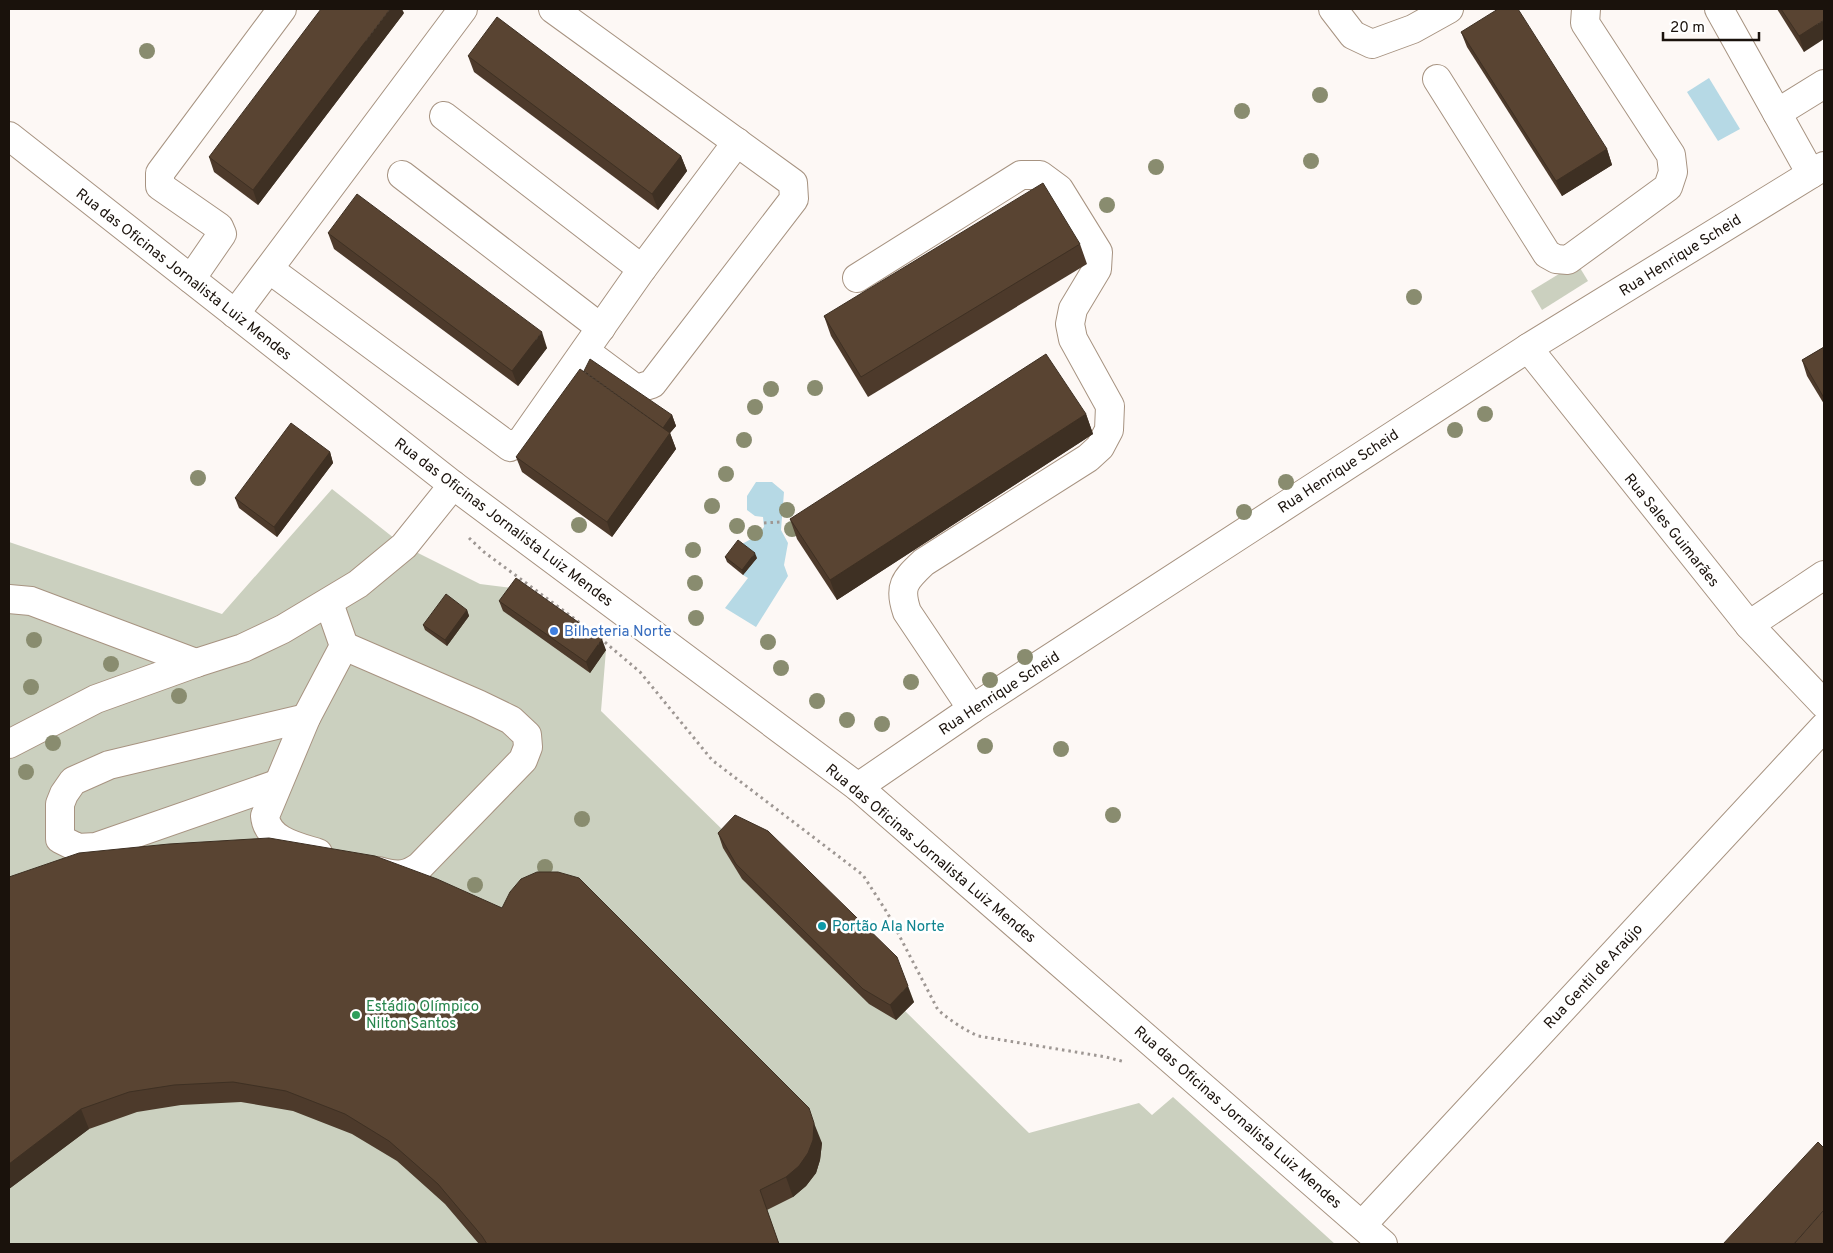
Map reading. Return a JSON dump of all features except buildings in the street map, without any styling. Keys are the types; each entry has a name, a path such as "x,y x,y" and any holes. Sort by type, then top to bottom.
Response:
{"street":[{"path":"191,280 222,234 219,226 160,186 160,173 282,9"},
{"path":"235,314 462,9"},
{"path":"553,9 793,183 794,199 652,384 636,389 585,352"},
{"path":"1333,9 1353,35 1372,44 1412,29 1449,9"},
{"path":"1436,79 1547,254 1556,259 1568,260 1668,187 1673,172 1671,155 1585,23 1586,9"},
{"path":"1719,9 1777,113 1812,164"},
{"path":"1777,113 1824,84"},
{"path":"444,116 642,269"},
{"name":"Rua das Oficinas Jornalista Luiz Mendes","path":"9,136 453,485 858,787 1383,1244"},
{"path":"269,269 510,447 522,440 642,269 737,142"},
{"name":"Rua Henrique Scheid","path":"858,787 972,710 1812,164"},
{"path":"402,174 601,328"},
{"path":"857,278 1021,175 1040,175 1059,189 1098,252 1097,269 1073,309 1070,324 1073,339 1110,406 1109,430 1100,447 1088,458 924,562 908,578 901,595 907,612 972,710"},
{"name":"Rua Sales Guimarães","path":"1528,348 1748,625 1824,704"},
{"path":"9,744 96,699 244,648 329,603 376,570 404,546 453,485"},
{"path":"1748,625 1824,575"},
{"path":"9,599 32,601 196,664"},
{"path":"329,603 344,646 306,718 265,816 271,832 285,842 350,864 394,876 404,875 414,871 523,760 528,748 527,735 511,720 344,646"},
{"path":"277,784 96,847 78,848 60,839 60,804 73,781 109,765 306,718"},
{"name":"Rua Gentil de Araújo","path":"1362,1225 1824,727"}],"path":[{"path":"437,507 484,552 619,652 640,672 712,760 742,785 863,875 888,914 938,1010 961,1028 978,1036 1106,1056 1130,1064"},
{"path":"764,523 781,522"}],"green space":[{"path":"1577,263 1588,281 1542,310 1531,291"},
{"path":"332,489 404,546 480,584 520,589 606,650 601,711 732,839 903,973 914,1002 905,1011 1029,1133 1139,1103 1152,1115 1173,1097 1335,1244 9,1244 9,542 222,614"}],"water":[{"path":"1709,78 1740,129 1718,141 1687,92"},
{"path":"756,482 772,482 784,492 781,530 788,543 784,565 788,576 756,627 725,608 748,578 743,575 757,558 740,545 755,537 764,527 763,517 755,516 747,510 747,496"}],"place":[{"name":"Bilheteria Norte","path":"554,631"},
{"name":"Portão Ala Norte","path":"822,926"},
{"name":"Estádio Olímpico Nilton Santos","path":"356,1015"}]}
